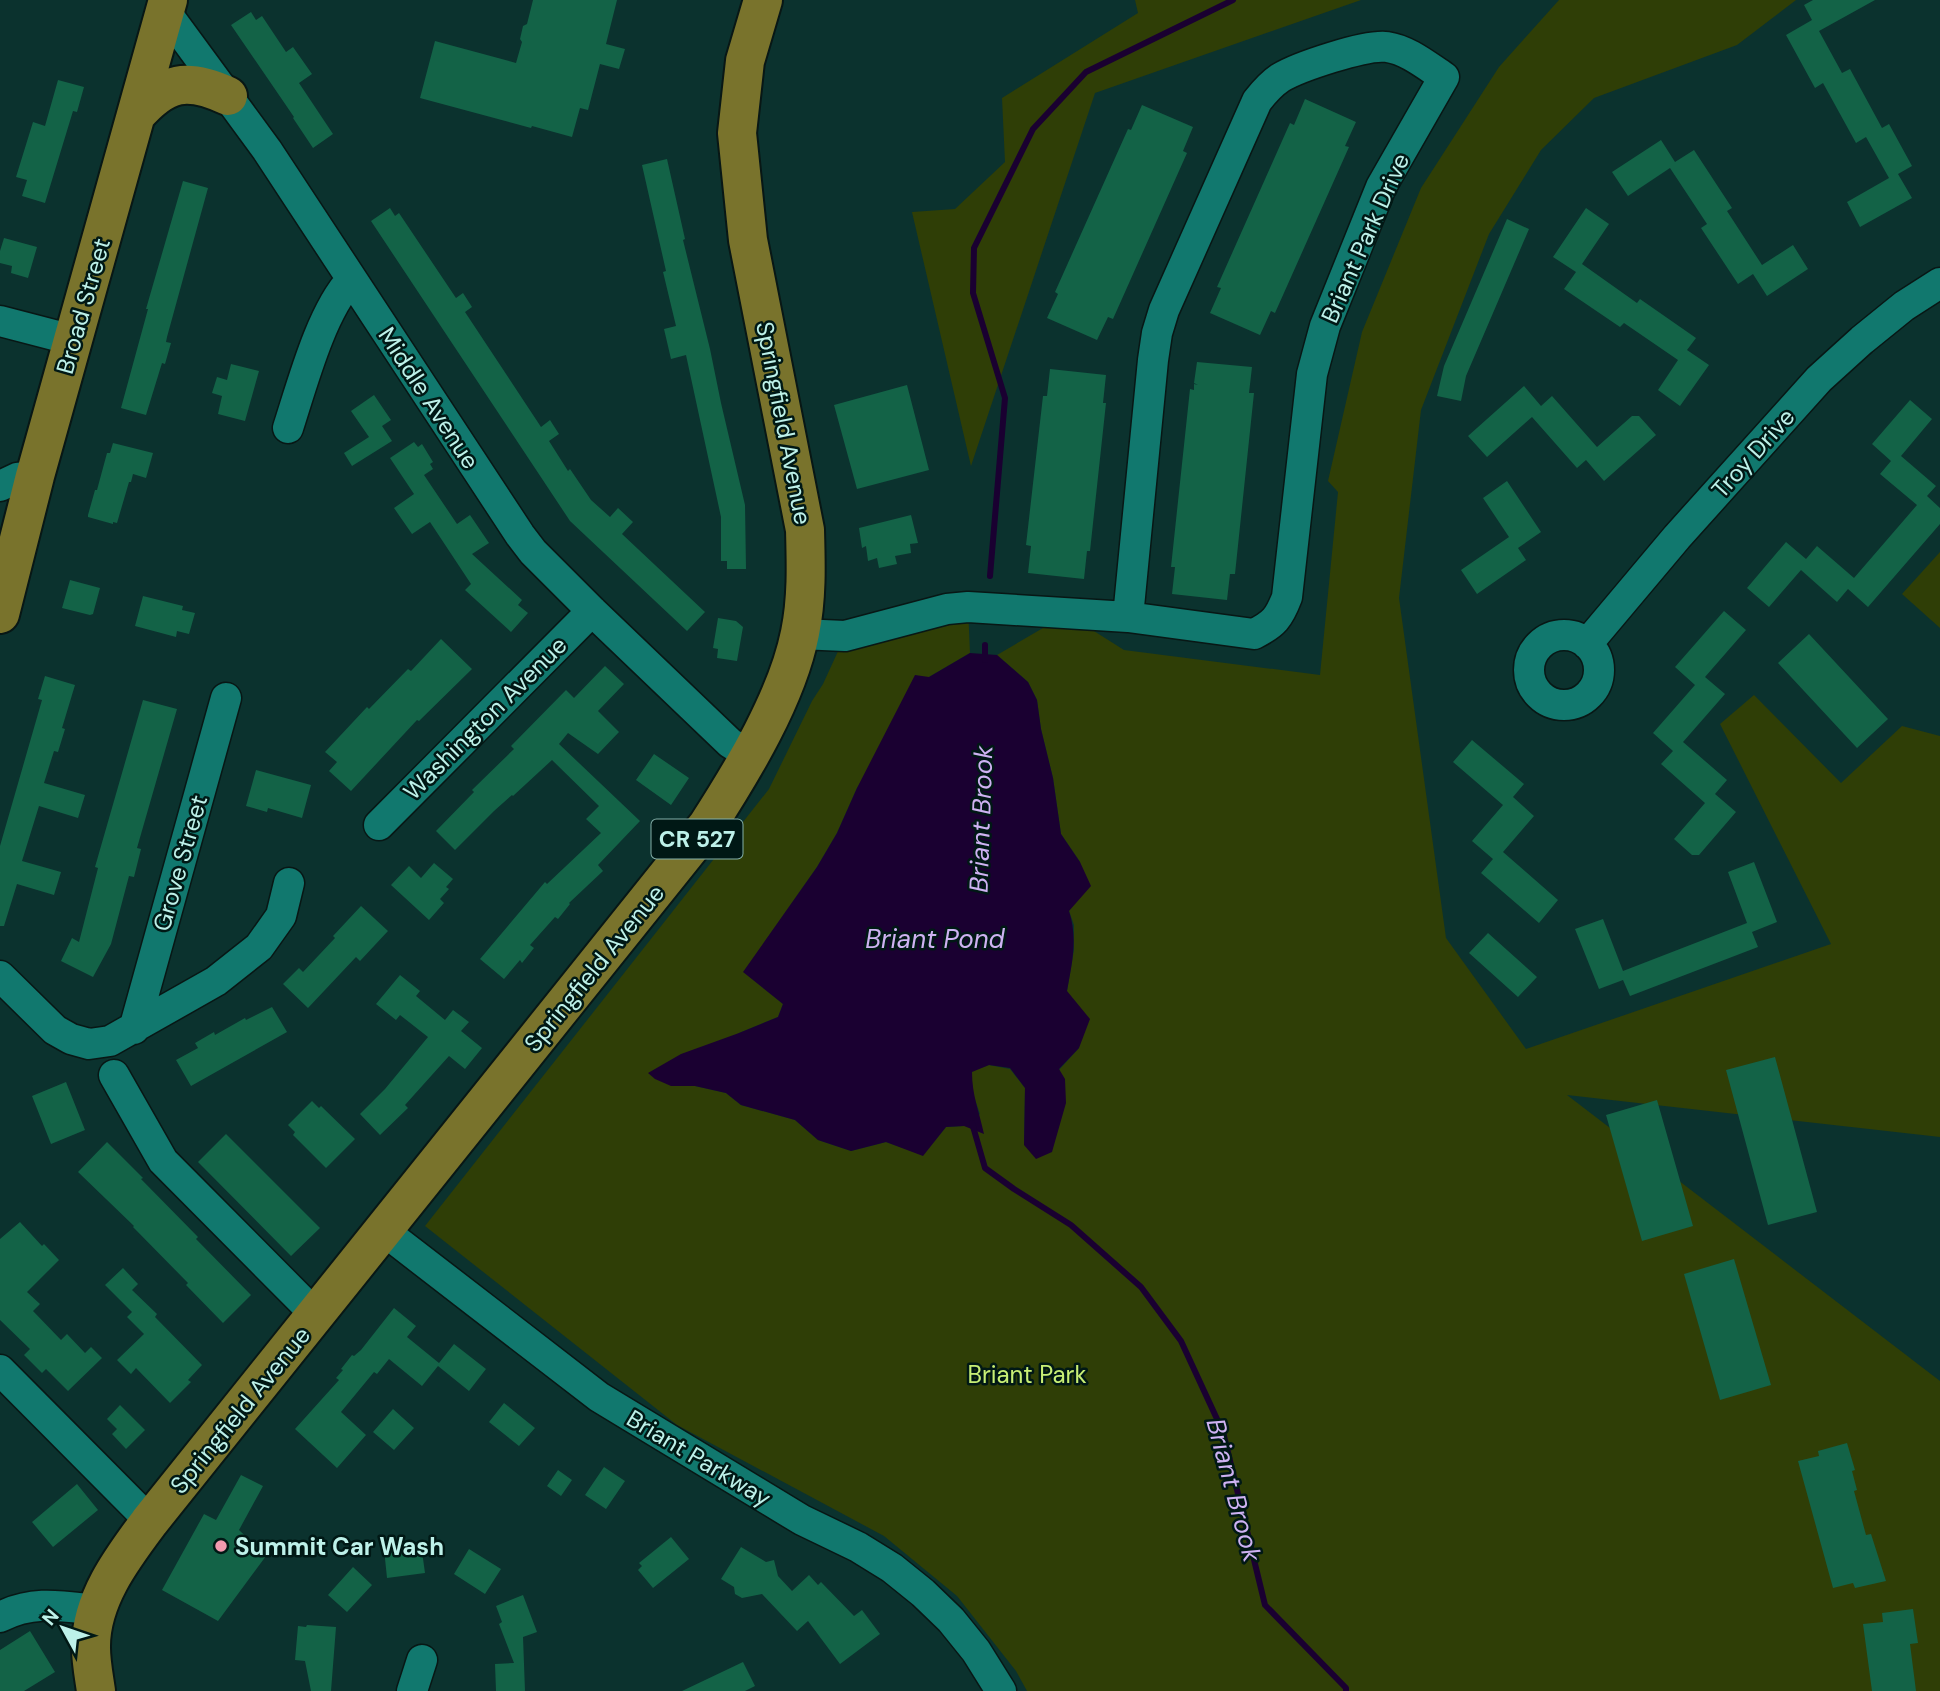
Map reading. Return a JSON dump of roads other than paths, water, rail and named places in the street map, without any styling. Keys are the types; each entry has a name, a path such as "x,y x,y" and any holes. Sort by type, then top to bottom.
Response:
{"main road":[{"name":"Springfield Avenue","path":"97,1610 122,1560 150,1521 707,827 750,755 782,687 800,634 804,607 805,530 748,240 737,133 745,61 763,0"},
{"name":"Broad Street","path":"0,614 18,481 73,340 136,116 163,4"},
{"path":"136,116 155,97 176,85 201,85 228,96"},
{"name":"CR 527","path":"96,1691 91,1646 97,1610"}],"street":[{"name":"Middle Avenue","path":"163,4 267,150 533,552 730,743 750,755"},
{"name":"Briant Park Drive","path":"800,634 845,636 947,609 968,607 1128,617 1254,634 1270,626 1280,614 1287,597 1312,374 1317,351 1381,187 1444,77 1407,53 1388,47 1369,47 1350,52 1288,74 1265,91 1257,101 1164,310 1157,333 1128,617"},
{"path":"288,428 335,301 351,280"},
{"name":"Troy Drive","path":"1587,644 1677,537 1819,379 1904,306 1940,283"},
{"path":"0,321 73,340"},
{"name":"Washington Avenue","path":"379,825 592,611"},
{"name":"Grove Street","path":"134,1029 226,698"},
{"path":"0,976 55,1030 71,1039 89,1044 110,1041 216,981 258,947 281,916 289,883"},
{"path":"114,1075 163,1161 316,1315"},
{"name":"Briant Parkway","path":"384,1230 599,1397 802,1520 858,1546 892,1568 951,1620 976,1651 1001,1691"},
{"path":"0,1370 150,1521"},
{"path":"0,1618 12,1611 40,1604 97,1610"},
{"path":"412,1691 422,1660"}],"water":[{"name":"Briant Pond","path":"970,653 997,655 1028,682 1037,700 1061,834 1080,862 1091,886 1069,911 1074,941 1067,991 1090,1019 1079,1048 1059,1069 1065,1079 1066,1103 1052,1152 1036,1159 1024,1145 1025,1088 1010,1068 989,1065 972,1072 974,1096 984,1134 964,1126 946,1127 923,1156 886,1142 851,1151 818,1140 795,1120 741,1105 726,1093 695,1086 671,1086 655,1079 648,1073 681,1054 778,1017 783,1004 743,972 817,867 837,833 915,675 929,677"}],"waterway":[{"name":"Briant Brook","path":"990,576 1005,398 973,293 974,248 1033,129 1086,72 1233,0"},
{"name":"Briant Brook","path":"985,645 985,660"},
{"name":"Briant Brook","path":"972,1123 985,1168 1071,1225 1141,1287 1181,1341 1223,1432 1265,1605 1346,1691"}],"place":[{"name":"Summit Car Wash","path":"221,1546"}],"park label":[{"name":"Briant Park","path":"1027,1374"}]}
